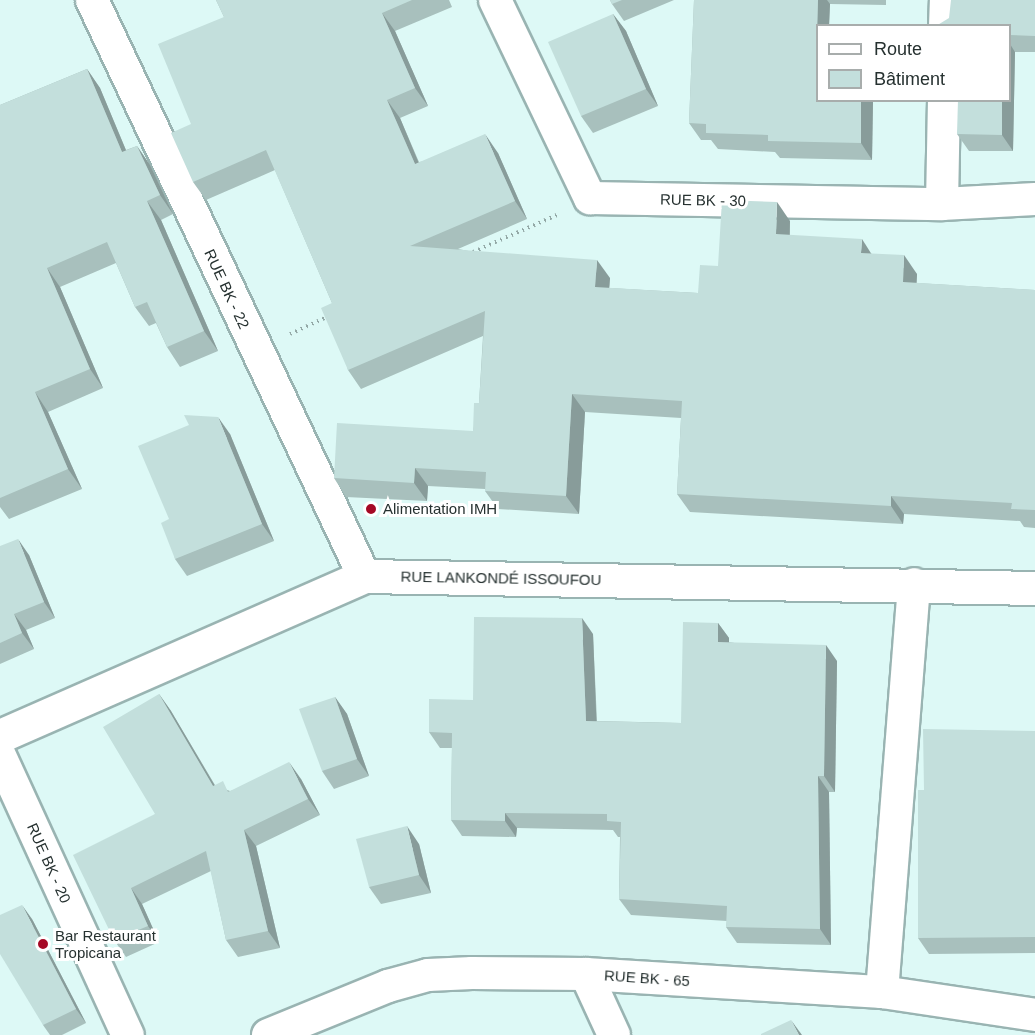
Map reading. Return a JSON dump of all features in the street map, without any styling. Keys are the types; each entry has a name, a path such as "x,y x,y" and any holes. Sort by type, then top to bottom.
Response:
{"street":[{"name":"RUE BK - 22","path":"92,0 255,350 364,576"},
{"path":"495,0 593,198"},
{"path":"945,24 946,0"},
{"path":"942,204 944,102"},
{"name":"RUE BK - 30","path":"593,198 942,204 1035,199"},
{"name":"RUE LANKONDÉ ISSOUFOU","path":"0,736 364,576 914,584 1035,588"},
{"path":"882,992 914,584"},
{"name":"RUE BK - 20","path":"0,756 128,1035"},
{"path":"586,974 614,1035"},
{"name":"RUE BK - 65","path":"268,1035 388,986 428,975 586,974 882,992 1035,1016"}],"path":[{"path":"462,257 593,198"},
{"path":"255,350 331,315"}],"building":[{"path":"216,0 412,0 382,13 415,88 387,100 415,164 485,134 515,201 410,246 597,260 595,287 698,293 700,265 718,266 722,200 777,202 776,234 862,239 861,253 904,255 903,282 1035,290 1035,510 1011,509 1012,503 891,496 891,506 677,494 682,401 572,394 566,496 485,491 486,472 415,468 414,483 334,478 337,423 473,431 474,403 479,403 485,311 348,370 321,308 332,303 266,150 193,182 171,133 191,124 158,44 224,17"},
{"path":"610,0 622,0 612,4"},
{"path":"694,0 818,0 816,102 861,102 861,143 768,141 768,135 706,133 706,124 689,123"},
{"path":"951,0 1035,0 1035,36 1011,35 1011,24 939,24 949,18"},
{"path":"613,14 646,89 581,116 548,42"},
{"path":"87,69 122,152 137,146 160,195 147,201 204,331 167,347 147,302 135,307 107,242 47,268 90,369 35,392 68,469 0,498 0,105"},
{"path":"958,102 1002,102 1002,135 957,134"},
{"path":"184,415 218,417 262,524 175,559 161,523 169,519 138,446 189,425"},
{"path":"18,539 44,602 14,614 22,633 0,643 0,546"},
{"path":"474,617 582,618 586,721 681,723 683,622 718,623 718,642 826,645 824,776 818,776 820,929 726,927 727,906 619,899 621,822 607,821 607,814 505,813 505,821 451,820 452,733 429,732 429,699 473,700"},
{"path":"159,694 213,786 223,781 228,792 289,762 308,799 244,830 268,931 226,940 206,851 131,888 148,926 114,940 73,855 155,814 103,727"},
{"path":"335,697 357,759 322,771 299,709"},
{"path":"923,729 1035,731 1035,937 918,938 918,790 924,790"},
{"path":"407,826 419,875 369,887 356,839"},
{"path":"22,905 76,1009 43,1025 0,954 0,915"},
{"path":"791,1020 799,1035 761,1035 761,1034"}],"place":[{"name":"Alimentation IMH","path":"371,509"},
{"name":"Bar Restaurant Tropicana","path":"43,944"}]}
